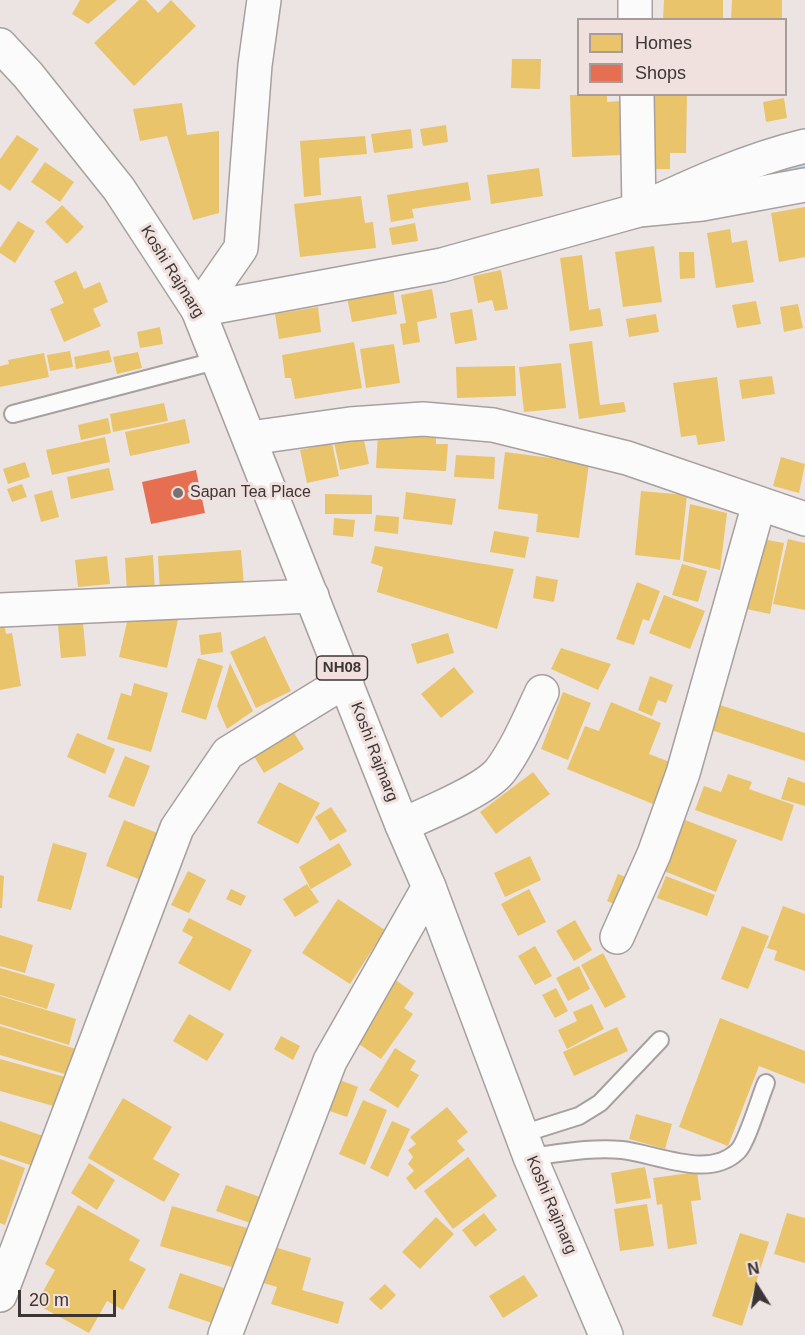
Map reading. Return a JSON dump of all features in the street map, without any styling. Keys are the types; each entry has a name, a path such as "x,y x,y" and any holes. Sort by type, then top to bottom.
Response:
{"street":[{"path":"198,310 241,248 255,65 264,0"},
{"path":"635,0 636,18"},
{"name":"Koshi Rajmarg","path":"0,45 28,75 119,189 198,310 347,680 402,825 429,887 526,1145 606,1335"},
{"path":"637,96 639,210"},
{"path":"198,310 442,265 639,210 717,175 774,153 805,146"},
{"path":"639,210 702,204 805,185"},
{"path":"250,438 350,424 423,419 492,425 627,458 805,519"},
{"path":"617,937 654,854 683,773 759,504"},
{"path":"0,610 312,596"},
{"path":"0,1295 8,1250 177,828 228,753 347,680"},
{"path":"402,825 449,804 498,773 518,744 542,692"},
{"path":"225,1335 330,1061 429,887"}],"lane":[{"path":"13,414 219,360"},
{"path":"526,1145 600,1103 660,1040"},
{"path":"526,1145 623,1150 705,1164 724,1161 739,1150 766,1083"}],"building: Homes":[{"path":"80,0 117,0 88,24 72,14"},
{"path":"139,0 146,0 158,13 171,0 196,26 134,86 94,43"},
{"path":"664,0 723,0 723,18 663,18"},
{"path":"732,0 782,0 782,18 731,18"},
{"path":"512,59 541,59 540,89 511,88"},
{"path":"570,95 607,96 607,102 621,101 622,155 572,157"},
{"path":"650,96 687,96 686,153 670,153 670,169 649,169"},
{"path":"784,98 787,118 766,122 763,102"},
{"path":"182,103 187,135 219,131 219,213 193,220 167,136 140,141 133,109"},
{"path":"446,125 448,142 423,146 420,129"},
{"path":"411,129 413,148 374,153 371,134"},
{"path":"17,135 39,149 10,191 0,184 0,159"},
{"path":"365,136 367,154 319,158 321,195 304,197 300,141"},
{"path":"45,162 74,182 60,202 31,182"},
{"path":"539,168 543,196 491,204 487,175"},
{"path":"468,182 471,200 412,209 414,218 391,222 387,195"},
{"path":"361,196 365,223 373,222 376,248 300,257 294,204"},
{"path":"62,205 84,227 67,244 45,222"},
{"path":"805,207 805,257 779,262 771,213"},
{"path":"18,221 35,231 15,263 0,253 0,248"},
{"path":"415,223 418,241 392,245 389,228"},
{"path":"730,229 732,243 747,240 754,282 716,288 707,233"},
{"path":"654,246 662,302 623,307 615,252"},
{"path":"679,252 694,252 695,278 680,279"},
{"path":"582,255 589,310 600,308 603,326 570,331 560,258"},
{"path":"501,270 508,309 495,311 492,300 478,303 473,276"},
{"path":"76,271 84,289 100,282 108,302 93,309 101,326 64,342 50,309 64,303 54,281"},
{"path":"393,289 397,314 352,322 347,297"},
{"path":"432,289 437,318 417,322 420,342 403,345 400,324 406,323 401,295"},
{"path":"756,301 761,324 737,328 732,305"},
{"path":"798,304 803,328 784,332 780,307"},
{"path":"318,307 321,332 279,339 275,314"},
{"path":"472,309 477,340 455,344 450,313"},
{"path":"656,314 659,332 629,337 626,319"},
{"path":"160,327 163,344 140,348 137,332"},
{"path":"592,341 600,405 624,402 626,412 579,419 569,344"},
{"path":"354,342 362,388 295,399 291,378 285,378 282,355"},
{"path":"394,344 400,383 366,388 360,349"},
{"path":"109,350 112,362 76,369 74,357"},
{"path":"70,351 73,367 50,371 47,355"},
{"path":"138,352 142,368 117,374 113,357"},
{"path":"44,353 49,377 0,387 0,366 9,364 8,360"},
{"path":"561,363 566,408 524,412 519,367"},
{"path":"515,366 516,396 457,398 456,367"},
{"path":"772,376 775,394 742,399 739,380"},
{"path":"717,377 725,441 698,445 696,435 681,437 673,383"},
{"path":"164,403 168,421 113,432 110,414"},
{"path":"108,418 111,433 81,440 78,425"},
{"path":"185,419 190,443 130,456 125,432"},
{"path":"378,434 436,438 436,444 448,444 446,471 376,468"},
{"path":"363,435 369,464 340,470 334,442"},
{"path":"105,437 110,462 52,475 46,450"},
{"path":"332,443 339,476 307,483 300,450"},
{"path":"505,452 589,463 579,538 536,532 538,514 498,509"},
{"path":"456,455 495,457 494,479 454,477"},
{"path":"781,457 805,464 799,493 773,486"},
{"path":"25,462 30,477 8,484 3,469"},
{"path":"109,468 114,490 71,499 67,477"},
{"path":"22,484 27,497 12,502 7,489"},
{"path":"52,490 59,517 41,522 34,495"},
{"path":"641,491 687,495 680,560 635,555"},
{"path":"406,492 456,499 452,525 403,519"},
{"path":"325,494 372,495 372,514 325,514"},
{"path":"690,504 727,513 720,570 683,561"},
{"path":"376,515 399,517 398,534 374,531"},
{"path":"334,518 355,520 353,537 333,535"},
{"path":"494,531 529,537 525,558 490,552"},
{"path":"757,538 784,543 770,614 742,608"},
{"path":"788,539 805,543 805,610 773,604"},
{"path":"375,546 514,569 497,629 377,592 383,567 371,563"},
{"path":"241,550 244,585 160,591 158,556"},
{"path":"153,555 155,591 127,593 125,558"},
{"path":"107,556 110,584 78,587 75,560"},
{"path":"682,564 707,571 698,602 672,595"},
{"path":"536,576 558,580 554,602 533,598"},
{"path":"637,582 660,591 649,621 643,619 634,645 616,639"},
{"path":"664,595 705,611 690,649 649,633"},
{"path":"130,609 178,620 167,668 119,657"},
{"path":"4,623 6,634 12,633 21,686 0,690 0,624"},
{"path":"83,623 86,656 61,658 58,625"},
{"path":"221,632 223,652 201,655 199,635"},
{"path":"448,633 454,653 417,664 411,644"},
{"path":"265,636 291,691 256,708 230,652"},
{"path":"561,648 611,664 598,690 551,669"},
{"path":"198,658 223,666 206,720 181,712"},
{"path":"230,663 253,711 227,729 217,706"},
{"path":"454,667 474,692 441,718 421,694"},
{"path":"650,676 673,685 666,703 658,700 652,716 638,710"},
{"path":"134,683 168,693 151,752 107,739 121,693 131,696"},
{"path":"563,692 591,703 568,760 541,749"},
{"path":"611,702 661,723 649,754 675,764 658,806 567,769 585,726 599,731"},
{"path":"720,705 805,733 805,761 711,730"},
{"path":"291,728 304,749 264,773 251,751"},
{"path":"77,733 115,749 105,774 67,757"},
{"path":"125,756 150,766 134,807 108,797"},
{"path":"533,772 550,794 496,834 480,812"},
{"path":"728,774 752,782 749,789 794,805 782,841 695,810 704,786 721,792"},
{"path":"788,777 805,783 805,806 781,799"},
{"path":"279,782 320,803 298,844 257,823"},
{"path":"331,807 347,831 330,841 315,817"},
{"path":"124,820 160,834 141,880 106,866"},
{"path":"685,820 737,840 716,892 664,871"},
{"path":"53,843 87,853 71,910 37,901"},
{"path":"339,843 352,865 311,889 299,867"},
{"path":"530,856 541,880 505,897 494,873"},
{"path":"188,871 206,880 189,913 171,905"},
{"path":"618,874 633,880 621,907 607,901"},
{"path":"0,875 4,876 2,908 0,908"},
{"path":"666,876 715,895 707,916 657,898"},
{"path":"307,884 319,902 295,917 283,899"},
{"path":"231,889 246,896 241,906 226,899"},
{"path":"529,889 546,922 518,936 501,904"},
{"path":"338,899 385,930 350,984 302,953"},
{"path":"783,906 805,914 805,971 774,960 777,951 767,948"},
{"path":"189,918 252,950 230,991 178,963 193,937 182,931"},
{"path":"575,920 592,950 574,961 556,931"},
{"path":"742,926 769,936 748,989 721,979"},
{"path":"0,935 33,945 25,973 0,966"},
{"path":"535,946 552,976 535,985 518,956"},
{"path":"603,953 626,997 605,1008 581,965"},
{"path":"579,966 590,989 568,1001 556,978"},
{"path":"0,968 55,984 47,1009 0,995"},
{"path":"394,979 414,993 404,1008 413,1014 381,1059 356,1042 370,1024 364,1020"},
{"path":"556,988 568,1011 555,1018 542,995"},
{"path":"0,996 76,1019 69,1045 0,1024"},
{"path":"592,1004 604,1029 567,1049 558,1030 577,1021 573,1012"},
{"path":"189,1014 224,1034 207,1061 173,1041"},
{"path":"720,1018 805,1051 805,1084 759,1066 728,1146 679,1127"},
{"path":"0,1026 76,1049 68,1075 0,1055"},
{"path":"617,1027 628,1051 574,1076 563,1052"},
{"path":"281,1036 300,1046 293,1060 274,1049"},
{"path":"395,1048 416,1061 410,1070 419,1075 398,1108 369,1090"},
{"path":"0,1059 65,1077 57,1107 0,1091"},
{"path":"335,1078 358,1087 347,1117 324,1109"},
{"path":"123,1098 172,1127 153,1159 180,1174 164,1202 88,1158"},
{"path":"363,1100 387,1110 365,1165 339,1154"},
{"path":"447,1107 468,1132 457,1141 465,1150 415,1190 406,1178 414,1171 408,1164 413,1157 408,1150 416,1144 410,1137"},
{"path":"636,1114 672,1124 665,1149 629,1139"},
{"path":"0,1121 46,1137 36,1167 0,1155"},
{"path":"392,1121 410,1129 388,1177 370,1168"},
{"path":"468,1157 497,1196 453,1229 424,1191"},
{"path":"0,1159 25,1168 5,1225 0,1223"},
{"path":"89,1163 115,1180 97,1210 71,1193"},
{"path":"645,1167 651,1198 616,1204 611,1173"},
{"path":"697,1172 701,1200 691,1201 697,1244 668,1249 662,1204 657,1205 653,1178"},
{"path":"226,1185 260,1197 250,1223 216,1211"},
{"path":"647,1204 654,1246 620,1251 614,1209"},
{"path":"78,1205 140,1240 129,1260 146,1269 123,1310 107,1301 89,1333 36,1304 55,1270 45,1264"},
{"path":"172,1206 247,1228 235,1268 160,1246"},
{"path":"484,1213 497,1230 475,1247 462,1230"},
{"path":"787,1213 805,1218 805,1263 774,1254"},
{"path":"436,1217 454,1234 420,1269 402,1252"},
{"path":"740,1233 769,1242 742,1326 712,1316"},
{"path":"271,1246 311,1258 302,1290 344,1302 338,1324 271,1304 277,1287 260,1282"},
{"path":"180,1273 224,1288 212,1323 168,1308"},
{"path":"524,1275 538,1296 503,1318 489,1296"},
{"path":"385,1284 396,1295 381,1310 369,1299"}],"building: Shops":[{"path":"196,470 205,513 151,524 142,482"}],"waterway":[{"path":"750,179 805,167"}],"place":[{"name":"Sapan Tea Place","path":"178,493"}]}
